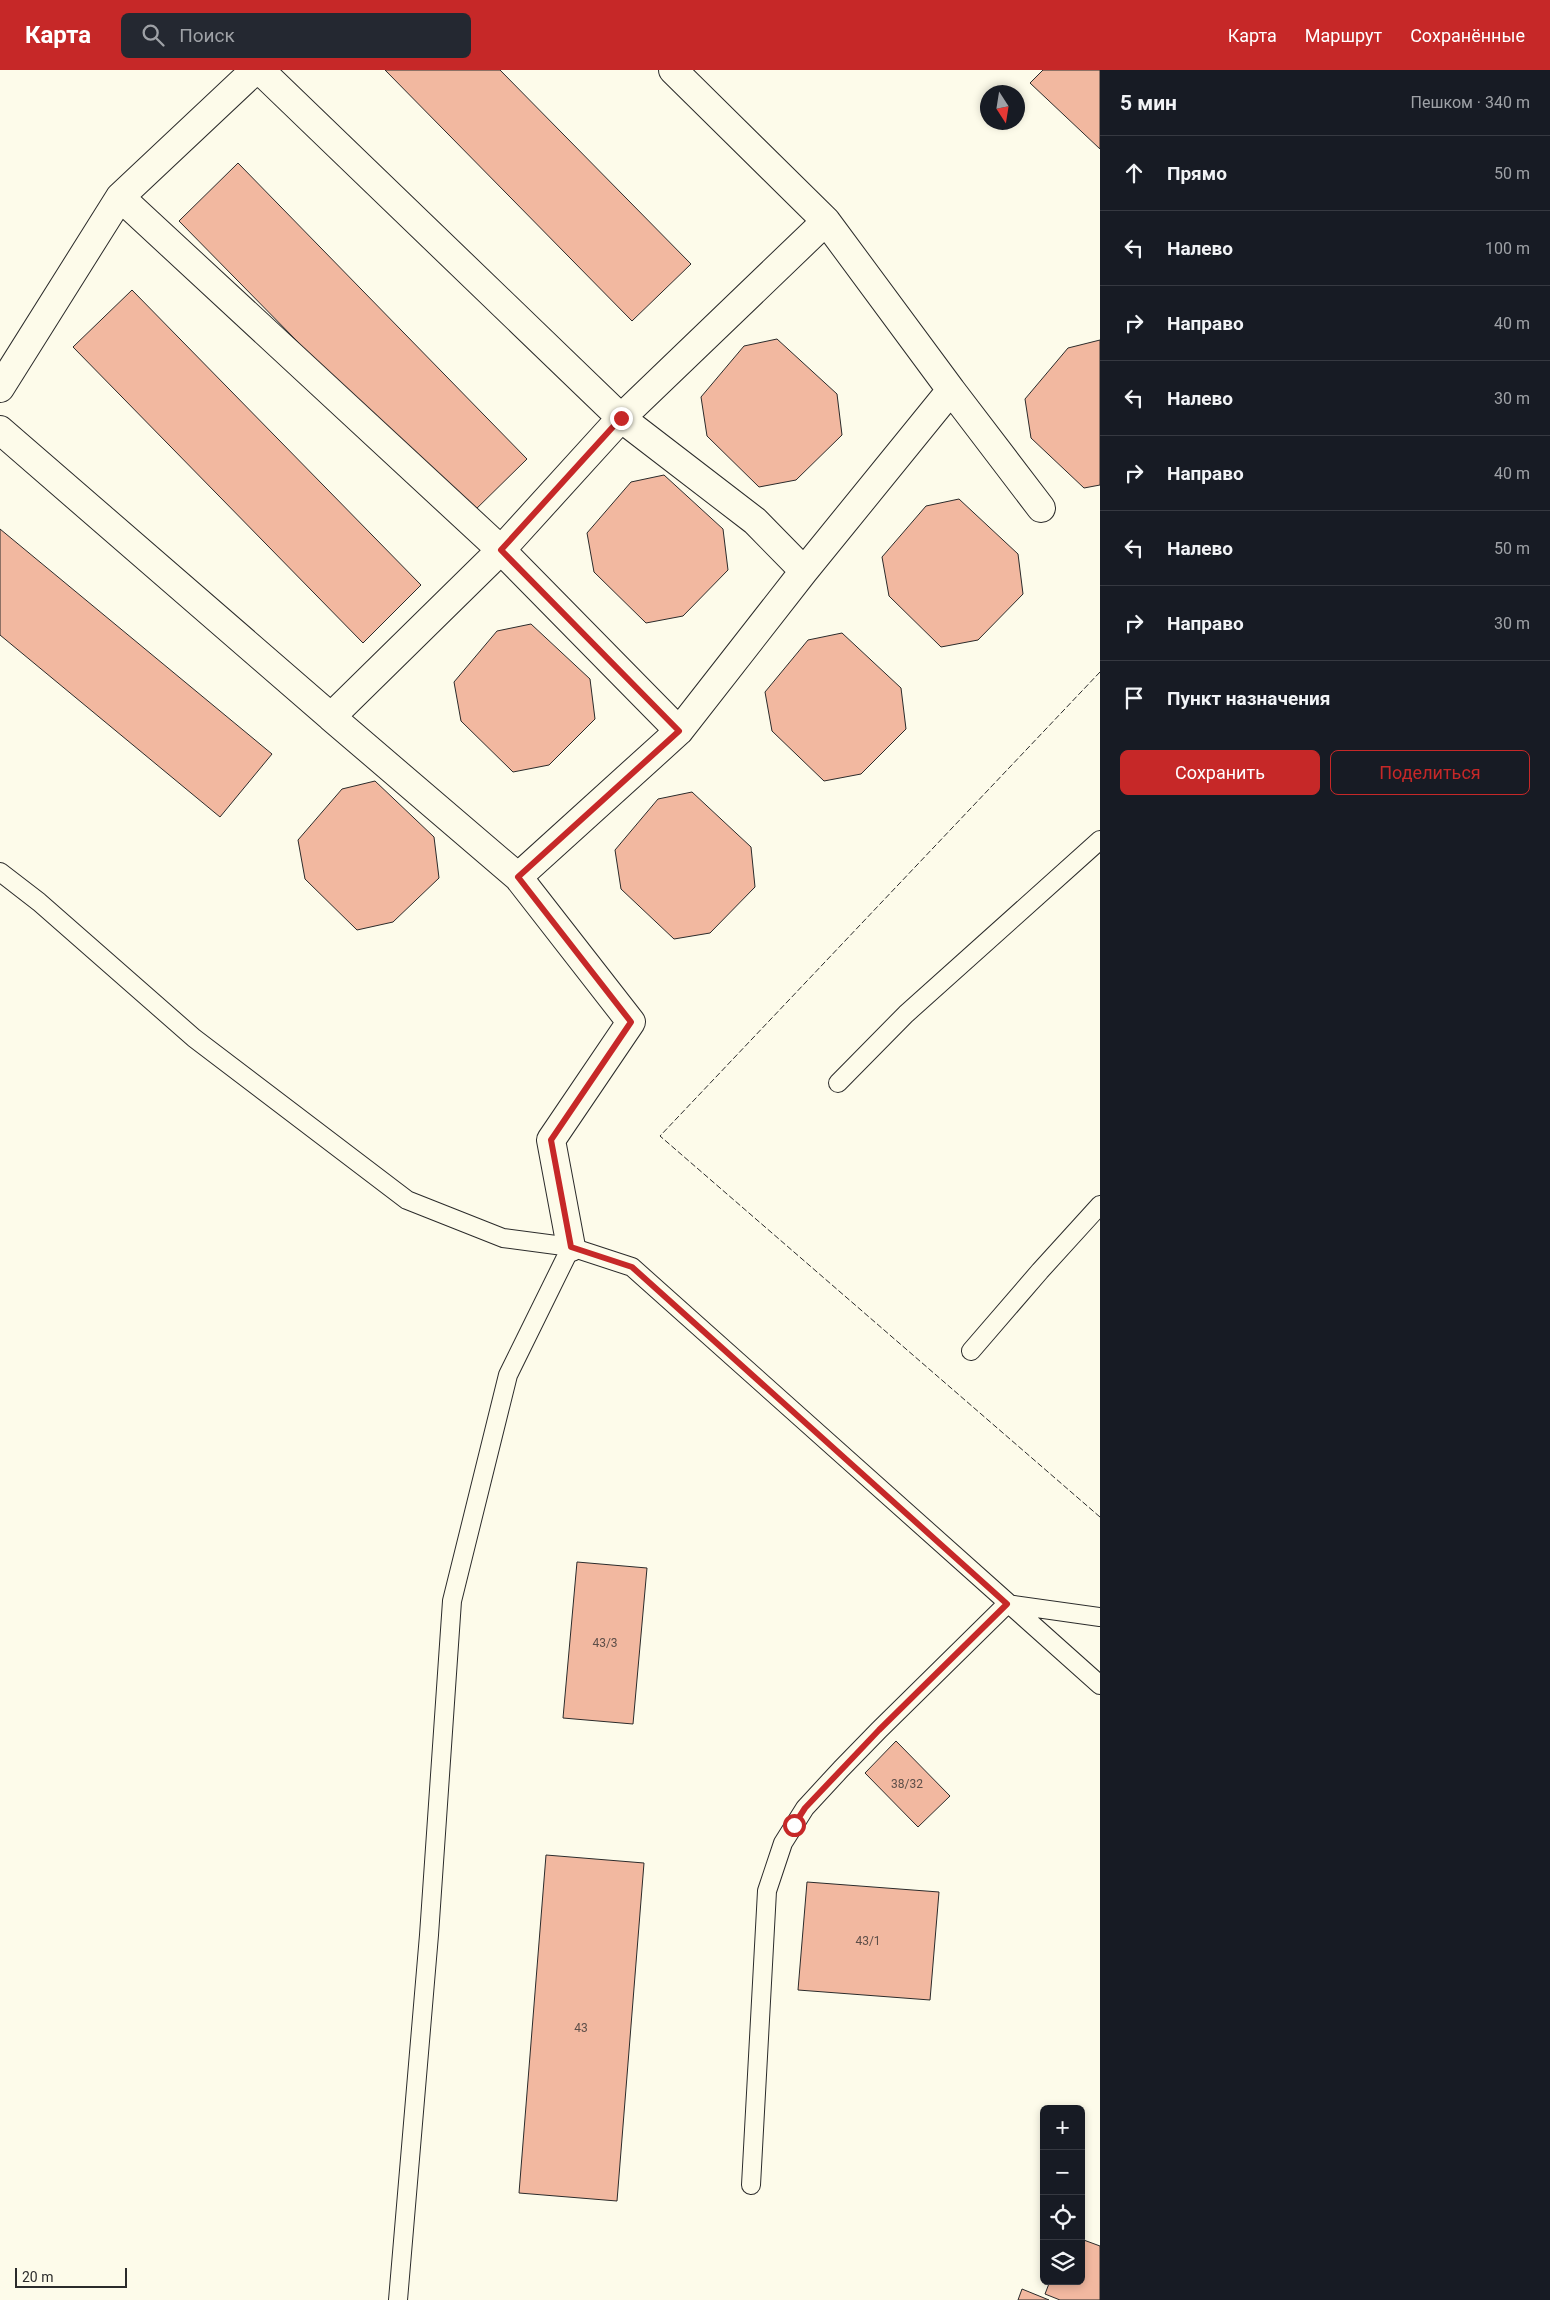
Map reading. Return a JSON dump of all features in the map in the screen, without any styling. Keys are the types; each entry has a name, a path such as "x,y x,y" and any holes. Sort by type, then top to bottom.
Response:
{"street":[{"path":"0,388 120,197 255,70"},
{"path":"260,70 621,418 756,521 804,571"},
{"path":"672,70 826,221 1041,508"},
{"path":"120,197 501,550 679,731"},
{"path":"331,717 501,550 621,418 826,221"},
{"path":"518,877 679,731 804,571 951,390"},
{"path":"0,430 518,877 631,1022 551,1140 571,1247"}],"lane":[{"path":"838,1083 906,1014 1100,840"},
{"path":"0,872 38,902 194,1038 407,1200 503,1238 571,1247 632,1267 1007,1604 1100,1685"},
{"path":"971,1351 1040,1270 1100,1206"},
{"path":"398,2300 429,1935 452,1601 508,1375 571,1247"},
{"path":"1007,1604 1100,1617"},
{"path":"751,2185 767,1891 783,1842 805,1808 841,1769 1007,1604"}],"building":[{"path":"385,70 500,70 691,264 632,321"},
{"path":"1043,70 1100,70 1100,149 1030,83"},
{"path":"238,163 527,459 469,516 179,221"},
{"path":"132,290 421,585 363,643 73,347"},
{"path":"777,339 837,394 842,435 796,480 759,487 707,436 701,397 744,346"},
{"path":"1100,340 1100,485 1084,488 1031,438 1025,399 1068,348"},
{"path":"664,475 723,529 728,570 683,616 646,623 594,572 587,533 631,482"},
{"path":"959,499 1018,554 1023,594 978,640 941,647 889,596 882,557 926,506"},
{"path":"0,529 272,754 220,817 0,635"},
{"path":"531,624 590,679 595,719 549,765 513,772 461,721 454,682 497,631"},
{"path":"842,633 901,688 906,729 861,774 824,781 772,731 765,692 808,640"},
{"path":"375,781 434,837 439,878 393,922 357,930 305,879 298,840 342,789"},
{"path":"692,792 751,847 755,887 710,933 674,939 621,889 615,850 658,799"},
{"path":"577,1562 647,1568 633,1724 563,1718"},
{"path":"896,1741 950,1796 918,1827 865,1773"},
{"path":"546,1855 644,1863 617,2201 519,2193"},
{"path":"807,1882 939,1892 930,2000 798,1990"},
{"path":"1085,2240 1100,2246 1100,2300 1060,2300 1045,2294 1048,2285 1085,2285"},
{"path":"1022,2289 1049,2300 1018,2300"}],"fence":[{"path":"1100,672 660,1136 1100,1517"}],"route":[{"path":"621,418 501,550 679,731 518,877 631,1022 551,1140 571,1247 632,1267 1007,1604 879,1730 805,1808 794,1825"}]}
